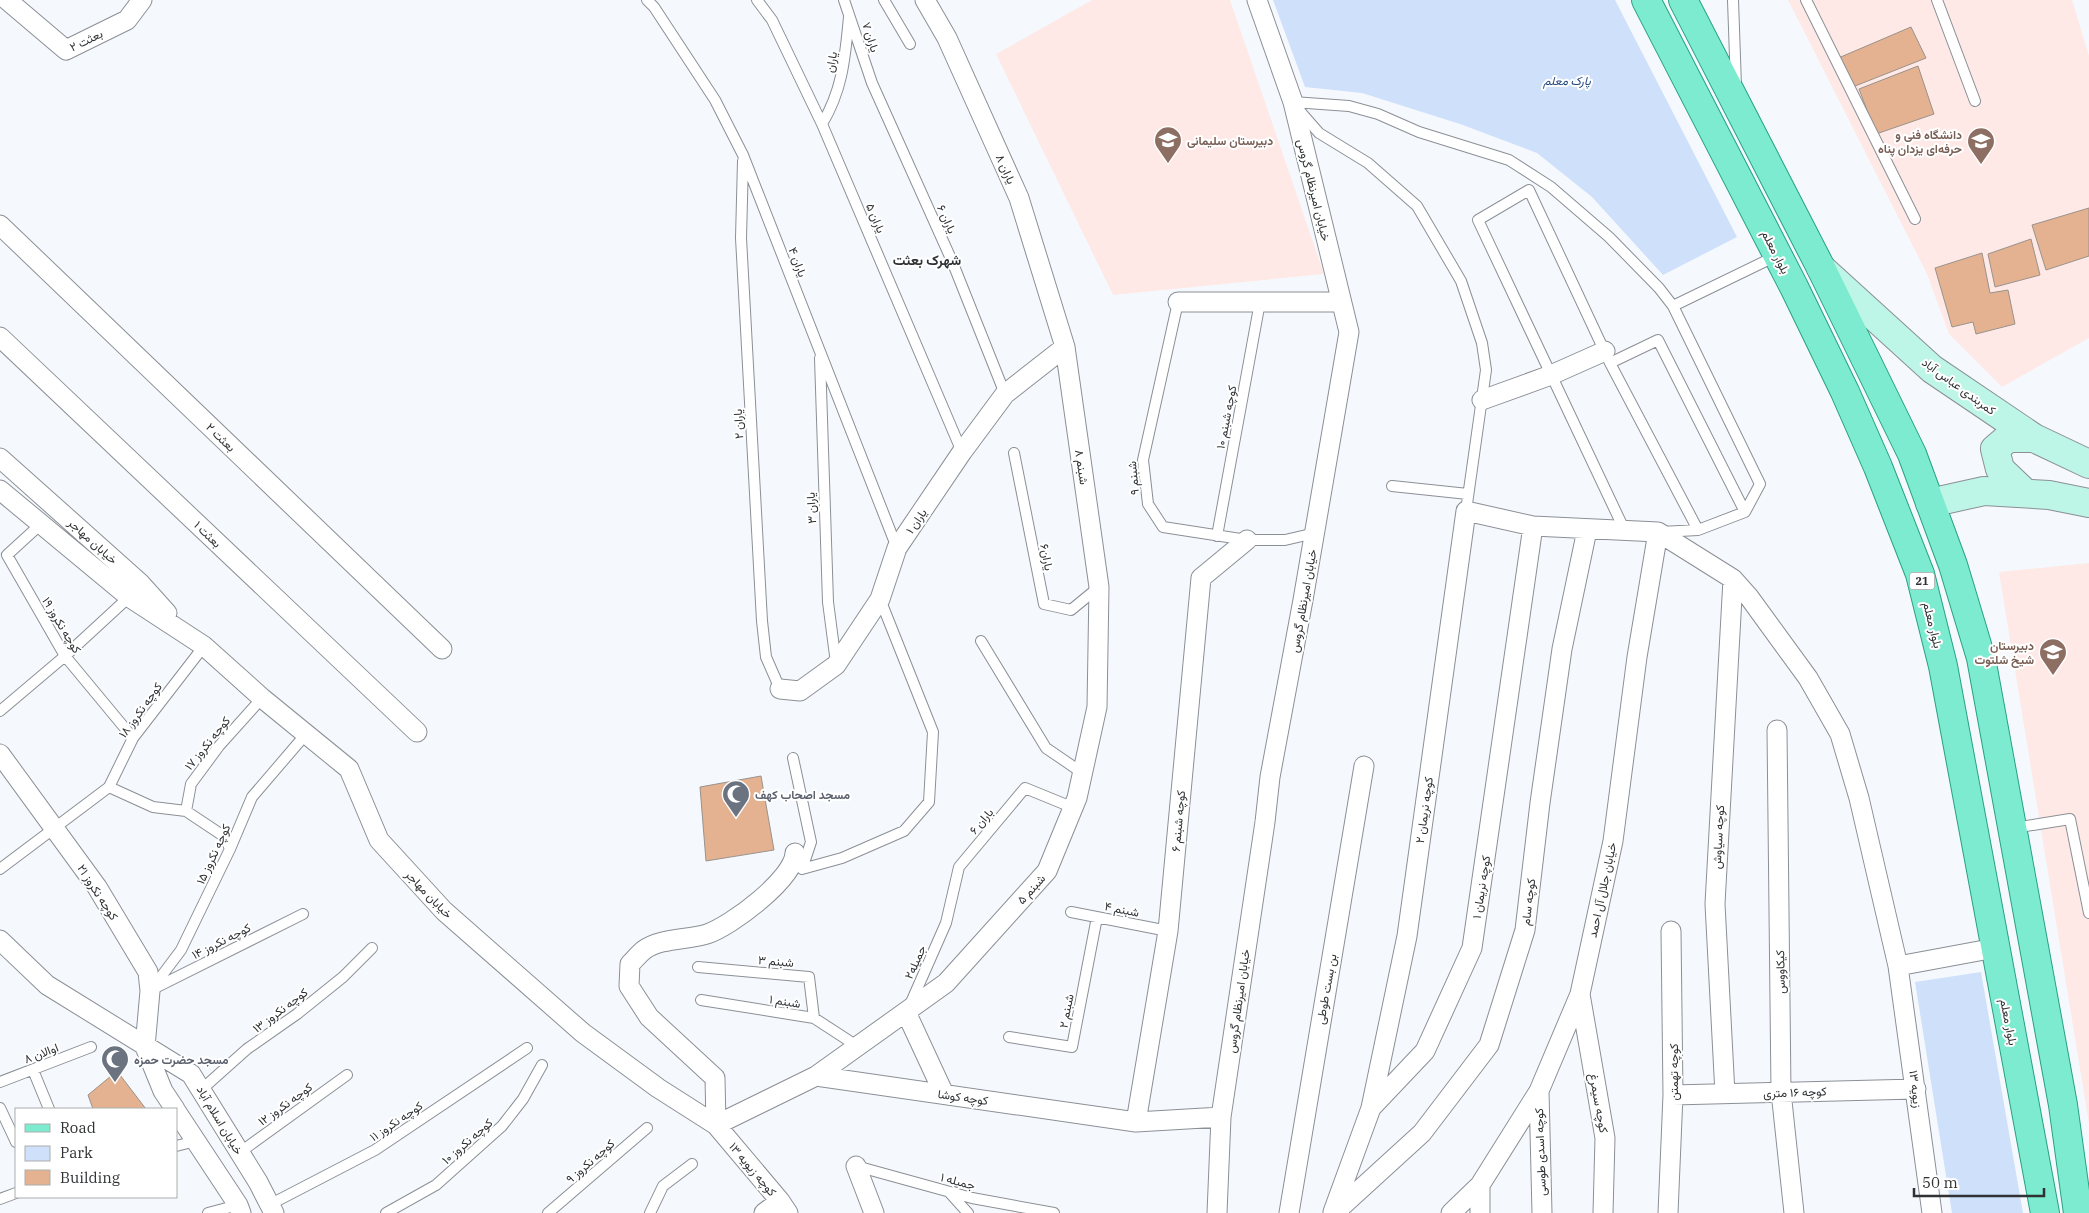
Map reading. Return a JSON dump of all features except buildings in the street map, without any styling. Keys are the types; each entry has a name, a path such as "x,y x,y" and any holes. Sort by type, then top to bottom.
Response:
{"main road":[{"name":"بلوار معلم","path":"1646,0 1778,256 1852,409 1920,574 1943,666 2045,1213"},
{"path":"1683,0 1821,268 1912,454 1953,565 1981,658 2063,1105 2078,1213"},
{"name":"کمربندی عباس آباد","path":"1821,268 1932,369 2034,438 2089,464"},
{"path":"2025,494 2000,469 1995,450 2008,438 2034,438"},
{"path":"1930,503 1984,491 2049,495 2089,503"}],"street":[{"name":"بعثت ۲","path":"7,0 66,50 127,20 142,0"},
{"name":"یاران ۸","path":"925,0 947,38 1020,198 1064,347"},
{"name":"خیابان امیرنظام گروس","path":"1217,1213 1221,1117 1265,822 1270,776 1315,533 1349,332 1293,102 1257,0"},
{"name":"بعثت ۲","path":"0,225 442,649"},
{"path":"1178,302 1341,302"},
{"name":"بعثت ۱","path":"0,337 416,732"},
{"name":"یاران ۱","path":"780,689 800,691 836,665 880,599 897,548 962,452 1005,394 1064,347"},
{"name":"شبنم ۸","path":"1064,347 1099,587"},
{"path":"1482,400 1608,357"},
{"name":"خیابان مهاجر","path":"0,458 140,583 181,629"},
{"name":"خیابان مهاجر","path":"0,490 129,597 181,629 204,646 262,698 349,769 379,840 444,910 583,1033 658,1088 716,1125"},
{"path":"1467,502 1533,526 1658,532"},
{"name":"کوچه نریمان ۲","path":"1371,1108 1407,936 1467,502"},
{"name":"کوچه نریمان ۱","path":"1332,1213 1371,1108 1425,1051 1472,948 1533,526"},
{"name":"کوچه سام","path":"1337,1213 1342,1206 1422,1133 1490,1045 1525,930 1540,803 1562,648 1587,530"},
{"name":"زیویه ۱۳","path":"1658,532 1733,580 1748,597 1808,678 1840,734 1859,798 1898,966 1932,1213"},
{"name":"خیابان جلال آل احمد","path":"1451,1213 1480,1186 1539,1092 1580,994 1613,841 1637,657 1658,532"},
{"name":"کوچه شبنم ۶","path":"1136,1122 1168,931 1201,578 1248,540"},
{"name":"کوچه سیاوش","path":"1725,1094 1715,904 1733,580"},
{"name":"شبنم ۵","path":"816,1076 946,983 1047,872 1074,808 1084,774 1097,708 1099,587"},
{"name":"کیکاووس","path":"1777,730 1781,1092 1794,1213"},
{"name":"کوچه نکروز ۲۱","path":"0,754 97,887 148,972 150,991 145,1047"},
{"name":"بن بست طوطی","path":"1289,1213 1364,766"},
{"path":"794,853 794,862 776,885 742,913 708,934 645,949 630,964 629,986 649,1017 715,1078 716,1125 816,1076"},
{"name":"کوچه تهمتن","path":"1668,1213 1673,1095 1671,931"},
{"name":"خیابان اسلام آباد","path":"0,940 47,985 191,1074 273,1209"},
{"path":"1898,966 1995,948"},
{"name":"کوچه سیمرغ","path":"1580,994 1606,1138 1603,1213"},
{"path":"906,1012 944,1094"},
{"path":"145,1047 163,1091 175,1108"},
{"name":"کوچه کوشا","path":"816,1076 1136,1122 1221,1117"},
{"name":"کوچه ۱۶ متری","path":"1673,1095 1916,1089"},
{"name":"کوچه اسدی طوسی","path":"1539,1092 1542,1213"},
{"path":"178,1113 239,1209"},
{"name":"کوچه زیویه ۱۳","path":"716,1125 784,1207"},
{"path":"856,1166 874,1213"},
{"path":"1480,1186 1480,1213"},
{"path":"764,1213 784,1207"}],"lane":[{"name":"یاران ۴","path":"646,0 654,7 714,100 743,155 897,548"},
{"name":"یاران ۵","path":"757,0 772,20 822,124 962,452"},
{"name":"یاران ۷","path":"844,0 872,83"},
{"name":"یاران","path":"822,124 834,104 844,65 850,14 849,0"},
{"path":"884,0 910,44"},
{"path":"1733,0 1737,107"},
{"path":"1806,0 1915,219"},
{"path":"1937,0 1975,101"},
{"name":"یاران ۶","path":"872,83 952,261 1005,394"},
{"path":"1293,102 1349,106 1371,112 1427,134 1509,160 1551,187 1609,237 1659,288 1673,306 1760,484 1745,512 1698,530 1658,532"},
{"path":"1293,102 1319,133 1368,163 1417,206 1461,281 1479,334 1486,370 1467,502 1392,486"},
{"name":"یاران ۲","path":"743,155 741,238 762,621 766,656 780,689"},
{"path":"1624,529 1478,220 1529,190 1608,357 1698,530"},
{"path":"1673,306 1778,256"},
{"name":"شبنم ۹","path":"1178,302 1142,460 1148,504 1163,527 1248,540 1285,540 1315,533"},
{"name":"کوچه شبنم ۱۰","path":"1217,536 1260,302"},
{"path":"1608,357 1658,340 1745,512"},
{"name":"یاران ۳","path":"819,350 828,602 836,665"},
{"name":"یاران۶","path":"1014,453 1044,604 1070,610 1099,587"},
{"name":"کوچه نکروز ۱۹","path":"42,523 8,555 65,656 133,738"},
{"path":"0,711 65,656 129,597"},
{"path":"793,758 811,842 802,868 842,858 904,831 928,802 933,732 880,599"},
{"path":"980,641 1046,748 1084,774"},
{"name":"کوچه نکروز ۱۸","path":"0,869 110,787 133,738 204,646"},
{"name":"کوچه نکروز ۱۷","path":"186,812 191,784 219,746 262,698"},
{"name":"کوچه نکروز ۱۵","path":"150,991 181,950 230,849 252,797 306,734"},
{"path":"110,787 152,807 186,812 225,837 230,849"},
{"name":"باران ۶","path":"946,923 959,867 1025,788 1074,808"},
{"path":"2013,828 2070,819 2089,913"},
{"name":"شبنم ۴","path":"1071,912 1168,931"},
{"name":"کوچه نکروز ۱۴","path":"150,991 303,914"},
{"name":"شبنم ۲","path":"1009,1038 1072,1047 1098,917"},
{"name":"جمیله۲","path":"906,1012 946,923"},
{"name":"کوچه نکروز ۱۳","path":"201,1090 247,1049 297,1014 343,977 372,948"},
{"name":"شبنم ۳","path":"698,967 809,977 814,1018"},
{"name":"شبنم ۱","path":"701,1000 814,1018 857,1046"},
{"name":"اوالان ۸","path":"0,1082 91,1048"},
{"name":"کوچه نکروز ۱۱","path":"273,1209 375,1150 527,1048"},
{"name":"کوچه نکروز ۱۰","path":"386,1213 436,1185 502,1126 522,1100 542,1065"},
{"path":"33,1070 49,1108"},
{"name":"کوچه نکروز ۱۲","path":"239,1153 346,1075"},
{"path":"0,1108 15,1140"},
{"name":"کوچه نکروز ۹","path":"548,1213 647,1128"},
{"path":"178,1145 196,1140"},
{"path":"650,1213 663,1186 692,1164"},
{"name":"جمیله ۱","path":"856,1166 949,1192 1054,1213"},
{"path":"949,1192 968,1213"},
{"path":"0,1199 15,1193"},
{"path":"208,1213 239,1209"}],"shaded area":[{"name":"دبیرستان سلیمانی","path":"1092,0 1230,0 1324,274 1113,295 996,54"},
{"name":"دانشگاه فنی و حرفه‌ای یزدان پناه","path":"1788,0 2072,0 2089,56 2089,338 2002,387 1949,334 1927,274"},
{"name":"دبیرستان شیخ شلتوت","path":"2089,563 2089,1124 1999,572"}],"green space":[{"name":"پارک معلم","path":"1273,0 1615,0 1737,237 1663,275 1592,197 1537,153 1460,124 1362,93 1305,87"},
{"path":"1981,972 2023,1213 1952,1213 1915,982"}],"place":[{"name":"دبیرستان سلیمانی","path":"1168,164"},
{"name":"دانشگاه فنی و حرفه‌ای یزدان پناه","path":"1981,165"},
{"name":"دبیرستان شیخ شلتوت","path":"2053,676"},
{"name":"مسجد اصحاب کهف","path":"736,818"},
{"name":"مسجد حضرت حمزه","path":"115,1083"}],"district":[{"name":"شهرک بعثت","path":"927,260"}]}
